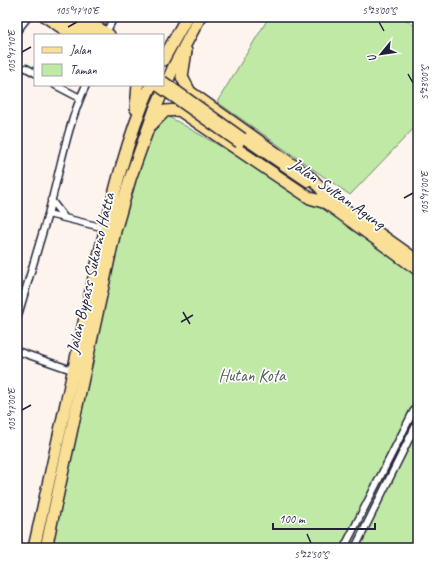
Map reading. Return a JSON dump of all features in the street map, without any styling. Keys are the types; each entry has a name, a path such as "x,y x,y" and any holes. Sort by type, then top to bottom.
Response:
{"highway":[{"path":"46,17 75,24 104,34"},
{"name":"Jalan Bypass Sukarno Hatta","path":"46,548 115,232 147,130 160,95 200,17"},
{"path":"164,42 184,21"},
{"path":"164,58 184,21"},
{"path":"188,38 182,71 184,82 190,92 312,178 325,199"},
{"path":"133,130 138,86"},
{"name":"Jalan Bypass Sukarno Hatta","path":"34,548 72,370 105,228 133,130 151,86"},
{"path":"190,92 177,90 170,94 170,102 179,110 310,198 325,199"},
{"path":"147,130 163,113 179,110"},
{"path":"80,336 91,340"}],"main road":[{"path":"59,17 75,24 83,34"},
{"path":"164,82 241,141"},
{"path":"157,86 241,141"},
{"name":"Jalan Sultan Agung","path":"241,141 325,199 418,260"},
{"name":"Jalan Sultan Agung","path":"325,199 418,271"}],"street":[{"path":"17,31 28,17"},
{"path":"104,34 114,17"},
{"path":"26,68 34,72"},
{"path":"57,86 80,98"},
{"path":"17,319 48,214 62,156 80,98 86,86"},
{"path":"51,200 64,217"},
{"path":"48,214 105,228"},
{"path":"17,351 72,370"},
{"path":"344,548 413,412 418,406"},
{"path":"355,548 418,422"}],"green space":[{"path":"269,17 402,17 418,28 418,124 350,195 217,102"},
{"name":"Hutan Kota","path":"166,115 322,205 418,276 418,548 45,548 126,190 148,139"}]}
